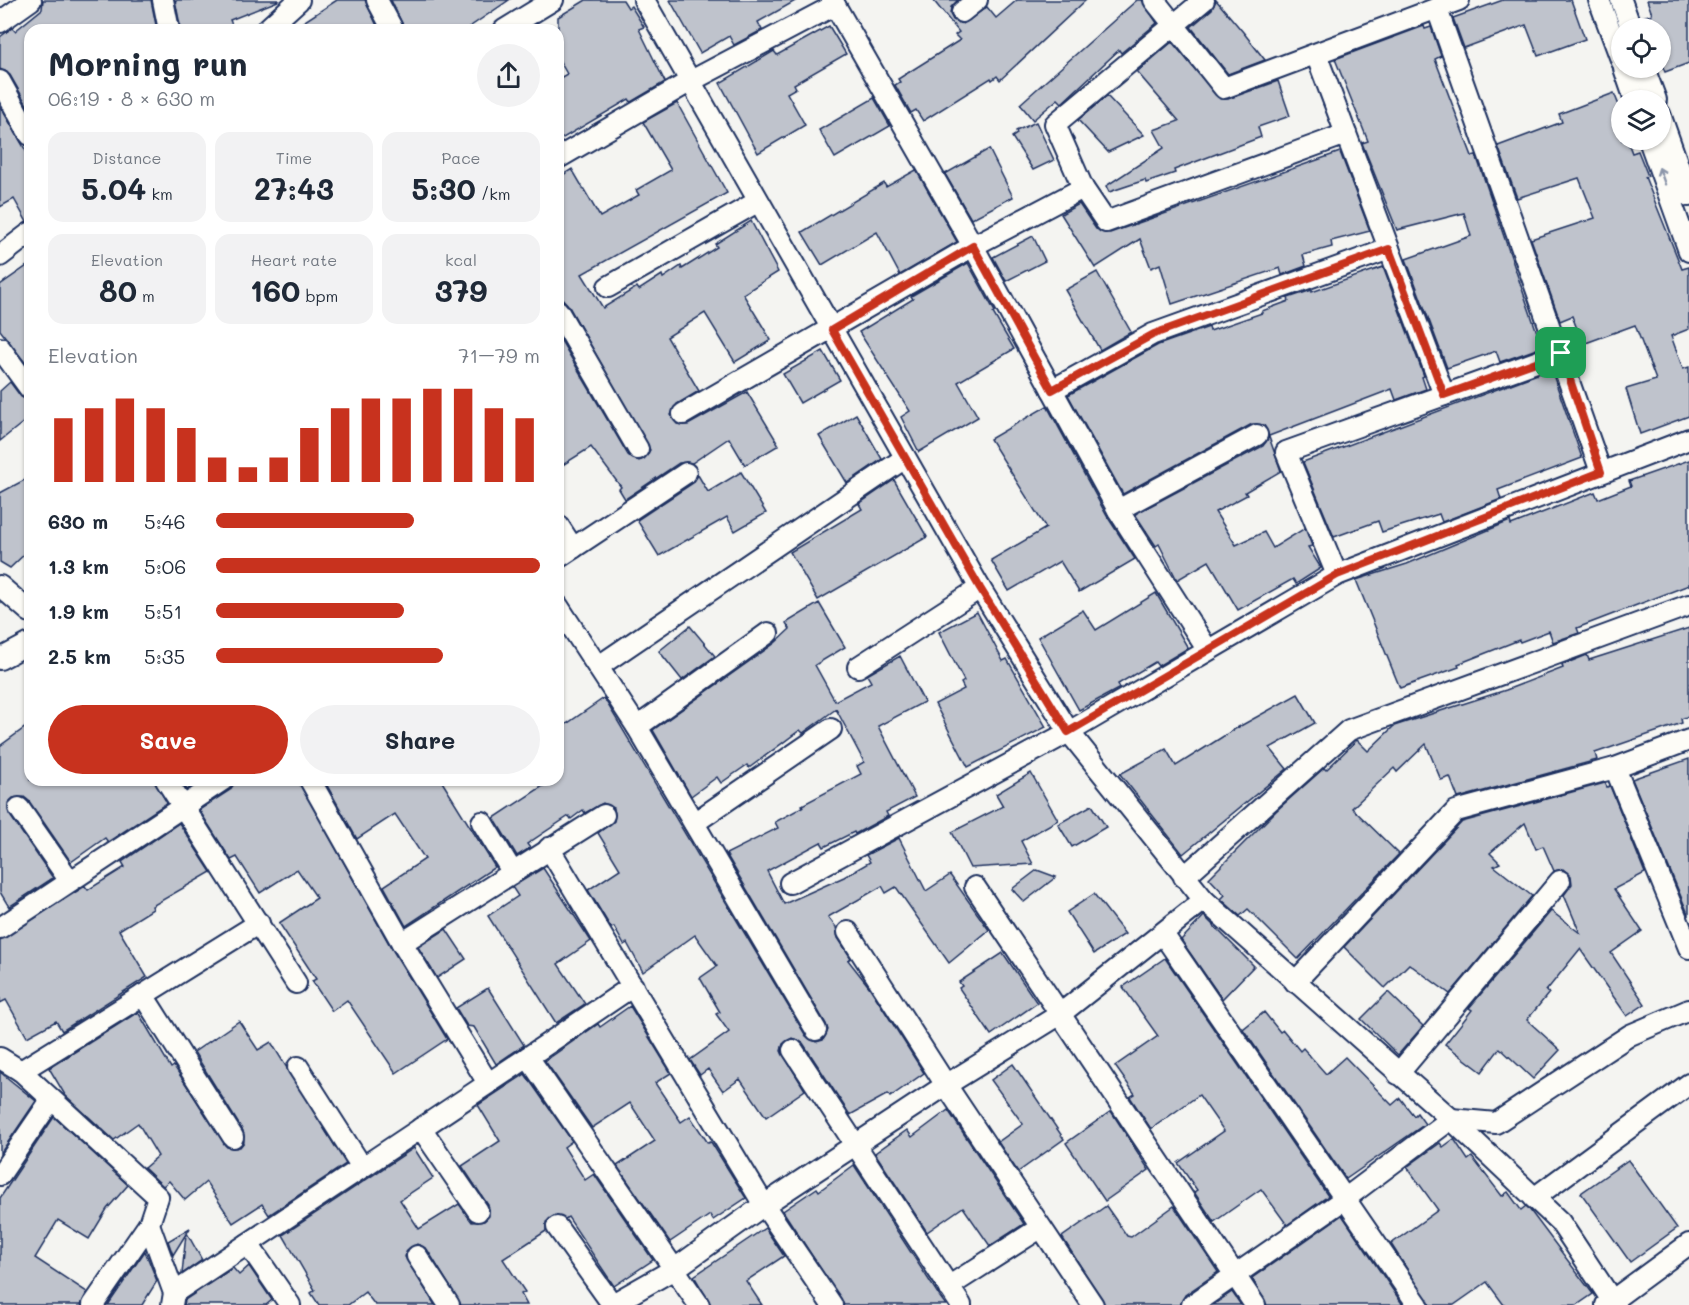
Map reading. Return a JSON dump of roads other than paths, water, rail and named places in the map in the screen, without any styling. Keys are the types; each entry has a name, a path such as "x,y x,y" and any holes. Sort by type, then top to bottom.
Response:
{"street":[{"path":"0,22 30,0"},
{"path":"163,0 169,24"},
{"path":"273,24 299,0"},
{"path":"377,0 390,24"},
{"path":"514,24 553,0"},
{"path":"645,0 757,202 980,588 1068,732 1203,900 1451,1119 1560,1222 1611,1303 1689,1244"},
{"path":"1154,0 1224,88 1459,0"},
{"path":"1204,0 1055,124 1083,188 1106,222 1346,134"},
{"path":"1408,0 1430,11 1561,353 1601,472"},
{"path":"1599,0 1611,32"},
{"path":"1621,0 1627,18"},
{"path":"564,155 689,82 834,3 973,246 1118,510 1207,649"},
{"path":"1316,54 1444,395"},
{"path":"0,81 24,124"},
{"path":"1671,145 1689,196"},
{"path":"1653,150 1689,250"},
{"path":"683,414 832,330 973,246 1083,188"},
{"path":"608,287 757,202"},
{"path":"0,256 24,238"},
{"path":"1052,390 1154,334 1389,249"},
{"path":"564,321 638,449"},
{"path":"0,348 24,380"},
{"path":"1337,575 1286,452 1561,353"},
{"path":"1118,510 1257,435"},
{"path":"790,883 1068,732 1337,575 1689,439"},
{"path":"598,666 905,458"},
{"path":"566,553 686,473"},
{"path":"0,586 24,607"},
{"path":"858,667 980,588"},
{"path":"1184,877 1349,730 1688,607"},
{"path":"564,615 637,727 816,1030"},
{"path":"637,727 768,633"},
{"path":"0,659 24,646"},
{"path":"694,823 831,729"},
{"path":"1295,982 1456,811 1615,768 1689,740"},
{"path":"1615,768 1689,948"},
{"path":"170,786 296,983"},
{"path":"0,928 214,786"},
{"path":"313,786 402,943 488,1083"},
{"path":"19,808 70,881"},
{"path":"402,943 604,815"},
{"path":"482,822 513,873"},
{"path":"549,848 764,1205 832,1305"},
{"path":"1398,1074 1560,881"},
{"path":"975,887 1255,1305"},
{"path":"557,1227 612,1304 676,1268 764,1205 946,1085 1059,1015 1203,900"},
{"path":"21,1071 259,922"},
{"path":"849,932 946,1085 1093,1305"},
{"path":"1163,934 1347,1198 1418,1305"},
{"path":"149,1224 173,1299 248,1244 633,986"},
{"path":"143,995 233,1137"},
{"path":"1192,1305 1347,1198 1451,1119 1496,1123 1630,1035 1689,1010"},
{"path":"793,1050 961,1305"},
{"path":"528,1057 676,1268 699,1305"},
{"path":"0,1058 21,1071 158,1197 149,1224 93,1305"},
{"path":"298,1067 362,1167"},
{"path":"1534,1198 1689,1084"},
{"path":"0,1175 51,1100"},
{"path":"421,1128 478,1210"},
{"path":"948,1287 1040,1228"},
{"path":"248,1244 290,1305"},
{"path":"417,1256 450,1305"}]}
